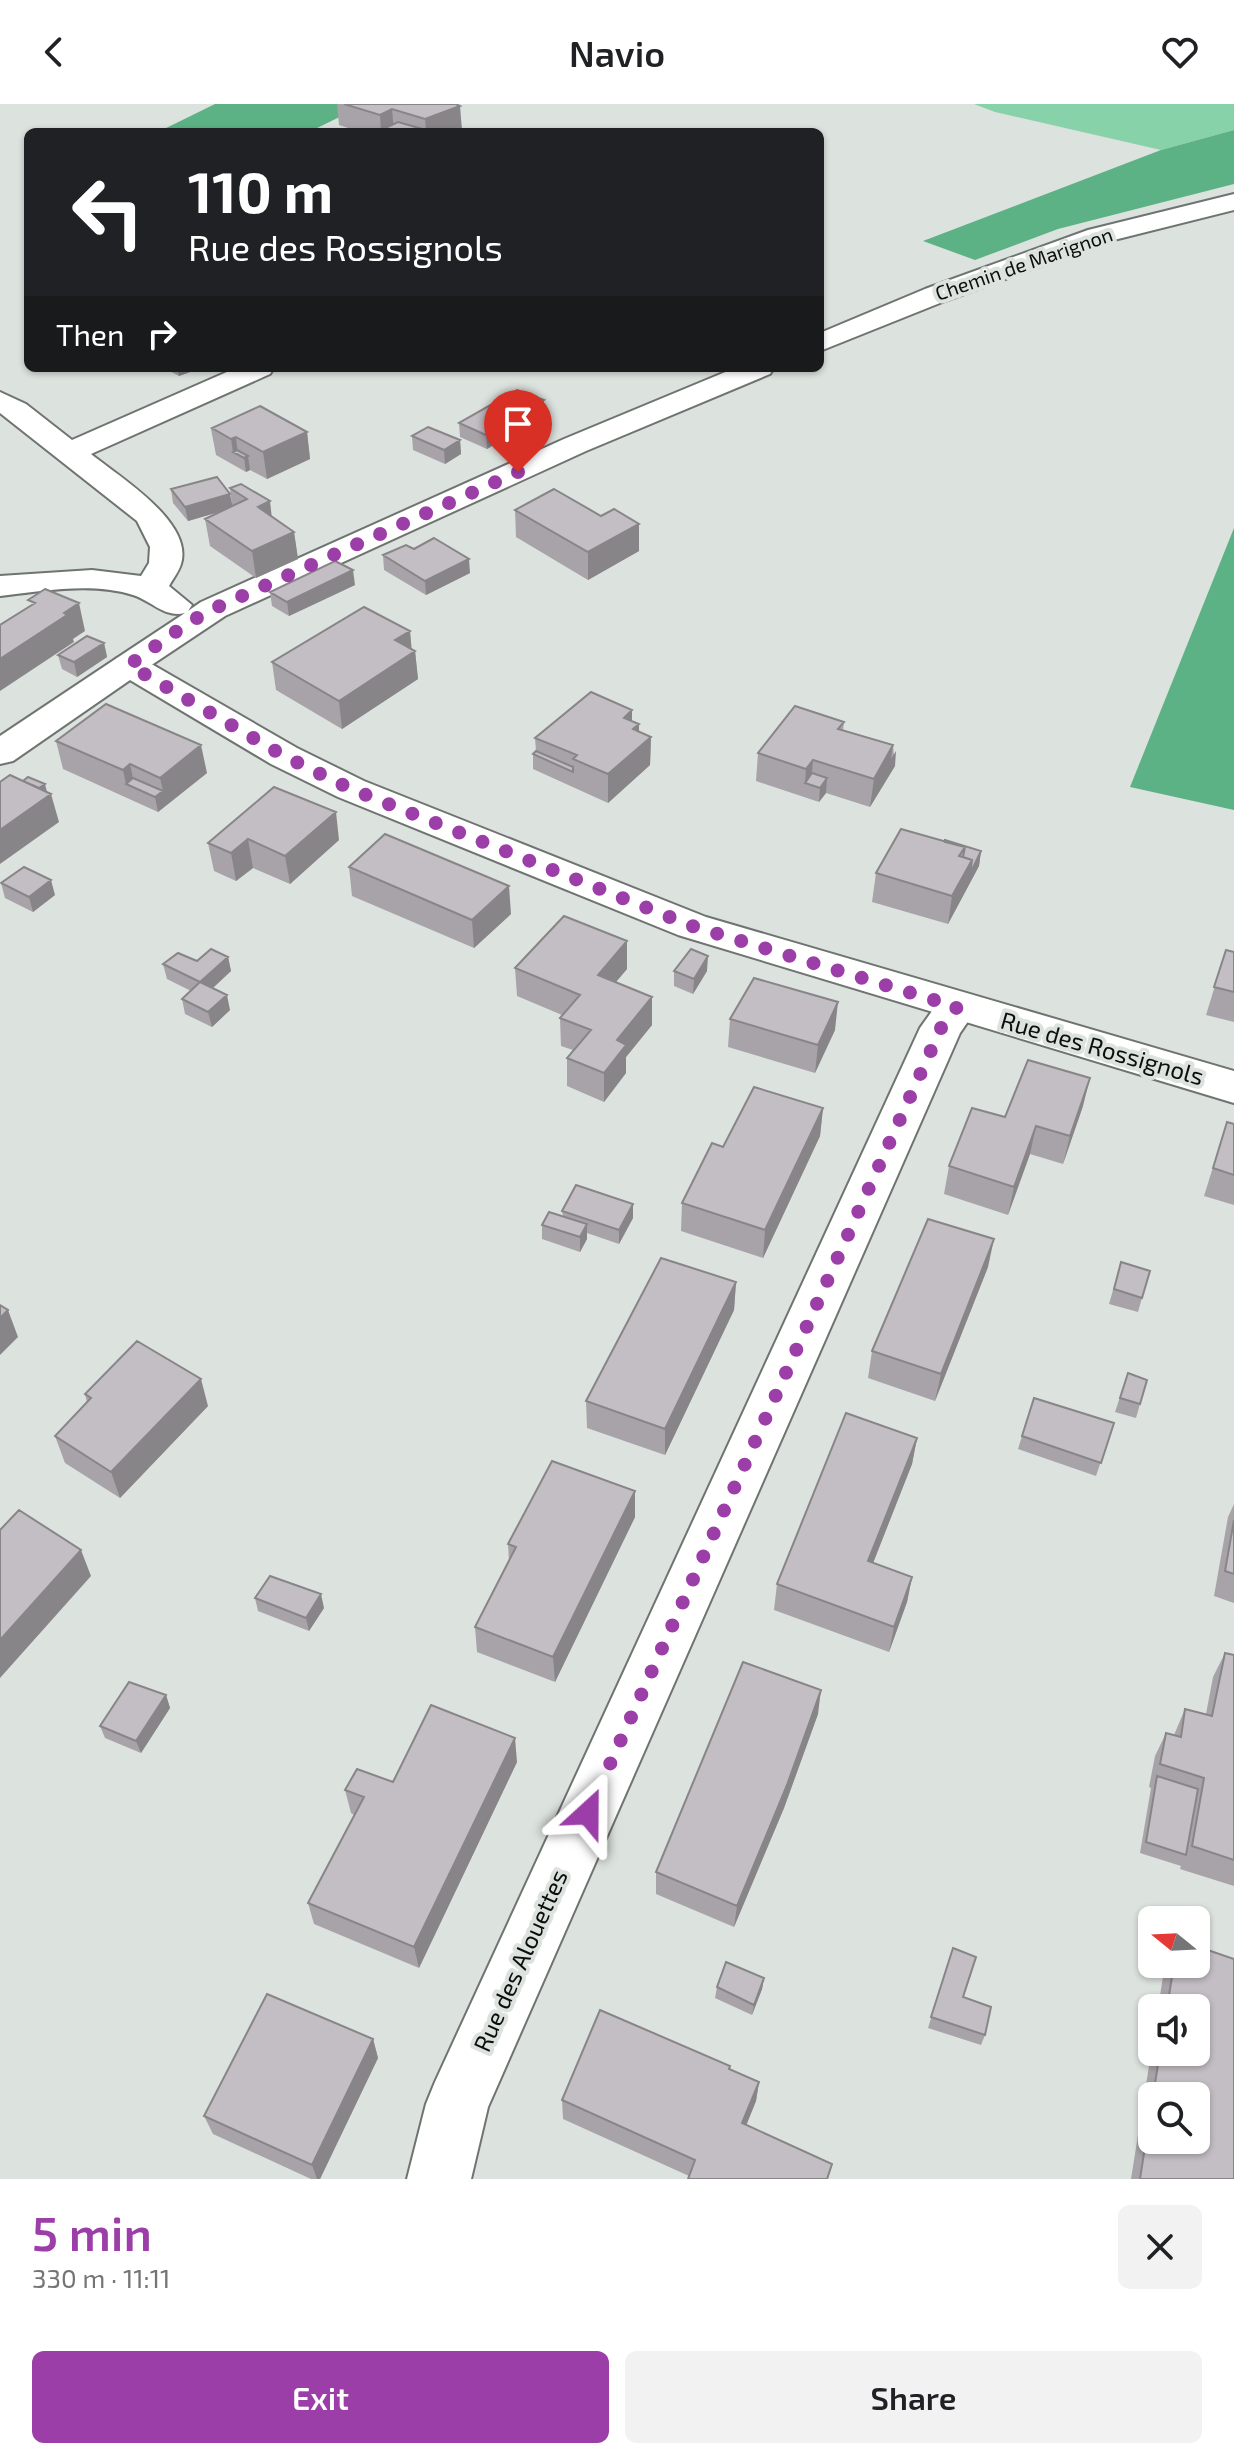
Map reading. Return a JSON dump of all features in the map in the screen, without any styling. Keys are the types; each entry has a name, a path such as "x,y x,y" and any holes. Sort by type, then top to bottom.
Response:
{"street":[{"name":"Chemin de Marignon","path":"824,341 935,295 1097,236 1234,202"},
{"path":"70,452 251,372"},
{"path":"0,753 188,623 575,445 750,372"},
{"path":"0,401 150,516 166,547 165,563 151,589"},
{"path":"0,586 106,581 151,589 175,604 188,623"},
{"name":"Rue des Rossignols","path":"129,665 284,756 351,789 692,926 1234,1087"},
{"name":"Rue des Alouettes","path":"439,2179 457,2104 941,1028 957,1007"}],"green space":[{"path":"215,104 366,104 317,128 166,128"},
{"path":"974,104 1234,104 1234,130 1161,150 995,112"},
{"path":"1234,130 1234,184 1058,229 975,260 923,241 1161,150"},
{"path":"1234,528 1234,810 1130,787"}],"building":[{"path":"344,104 460,106 425,119 392,109 380,115"},
{"path":"398,122 419,128 385,128"},
{"path":"517,390 544,400 486,435 459,423"},
{"path":"260,406 307,432 263,452 212,428"},
{"path":"428,427 460,440 444,450 412,436"},
{"path":"237,450 248,456 244,458 233,452"},
{"path":"217,477 230,494 185,507 171,489"},
{"path":"241,484 270,501 258,507 294,532 252,551 205,519 247,499 230,488"},
{"path":"554,489 601,516 614,509 639,524 588,552 515,510"},
{"path":"434,538 469,559 425,581 383,555 406,545 414,549"},
{"path":"335,561 353,570 287,602 270,592"},
{"path":"45,589 79,603 64,613 67,615 0,659 0,625 35,603 28,600"},
{"path":"364,607 410,631 395,640 415,651 339,701 272,662"},
{"path":"87,636 104,643 74,662 58,655"},
{"path":"591,692 632,710 624,718 639,724 633,729 651,737 608,774 573,759 577,755 535,738"},
{"path":"106,704 201,745 160,778 130,764 123,770 56,741"},
{"path":"795,706 844,722 838,729 893,745 874,779 813,760 806,769 758,753"},
{"path":"536,751 573,767 573,772 533,754"},
{"path":"812,773 827,778 820,788 805,783"},
{"path":"10,775 51,794 0,830 0,782"},
{"path":"28,777 45,784 39,788 23,781"},
{"path":"133,778 163,791 155,797 126,784"},
{"path":"274,787 336,812 285,856 248,839 231,853 208,843"},
{"path":"901,829 965,847 959,856 972,860 952,896 876,873"},
{"path":"385,834 509,886 472,920 349,867"},
{"path":"945,840 981,851 970,874 972,860 963,857 965,847"},
{"path":"24,867 51,880 29,897 1,883"},
{"path":"564,916 627,941 598,975 652,997 617,1040 626,1045 604,1073 567,1058 591,1030 560,1018 580,995 515,968"},
{"path":"211,949 228,957 200,982 163,964 178,953 197,961"},
{"path":"691,949 708,956 694,979 674,971"},
{"path":"1226,950 1234,952 1234,992 1214,987"},
{"path":"754,978 838,1002 818,1045 730,1019"},
{"path":"200,982 227,995 208,1012 182,999"},
{"path":"1028,1060 1090,1078 1070,1136 1036,1126 1014,1187 949,1166 972,1108 1005,1117"},
{"path":"754,1087 823,1108 765,1230 682,1203 712,1143 723,1147"},
{"path":"1227,1122 1234,1124 1234,1175 1213,1168"},
{"path":"576,1185 633,1204 619,1230 562,1211"},
{"path":"549,1212 587,1224 580,1237 542,1225"},
{"path":"928,1219 994,1239 941,1374 872,1351"},
{"path":"661,1258 736,1282 665,1429 586,1401"},
{"path":"1121,1262 1150,1271 1142,1298 1114,1289"},
{"path":"0,1305 8,1310 0,1318"},
{"path":"137,1341 201,1379 111,1472 55,1436 91,1398 85,1394"},
{"path":"1128,1373 1147,1380 1140,1404 1120,1398"},
{"path":"1034,1398 1114,1423 1101,1463 1022,1436"},
{"path":"846,1413 917,1438 868,1561 912,1577 894,1627 777,1584"},
{"path":"552,1461 635,1491 553,1657 475,1627 516,1547 508,1544"},
{"path":"19,1510 81,1550 0,1640 0,1530"},
{"path":"1234,1520 1234,1574 1225,1571"},
{"path":"270,1576 321,1594 306,1618 255,1598"},
{"path":"1225,1653 1234,1655 1234,1860 1192,1846 1204,1778 1160,1764 1166,1733 1181,1737 1185,1709 1212,1716"},
{"path":"743,1662 821,1690 787,1785 737,1906 656,1872"},
{"path":"129,1682 166,1695 136,1741 100,1726"},
{"path":"431,1705 515,1738 414,1947 308,1903 364,1797 345,1790 357,1769 393,1782"},
{"path":"1157,1776 1198,1789 1186,1855 1146,1842"},
{"path":"953,1948 976,1957 963,1997 991,2007 985,2035 931,2017"},
{"path":"1210,1951 1234,1959 1234,2179 1140,2179 1144,2154 1210,2154 1210,2082 1155,2082 1158,2066 1210,2066 1210,1994 1169,1994 1172,1978 1210,1978"},
{"path":"726,1962 764,1978 754,2005 717,1987"},
{"path":"267,1994 373,2039 312,2165 204,2116"},
{"path":"600,2010 730,2066 729,2069 759,2082 742,2123 832,2164 827,2179 688,2179 695,2160 562,2100"}],"route":[{"path":"518,472 213,609 129,665 284,756 351,789 692,926 957,1007 941,1028 588,1813"}]}
